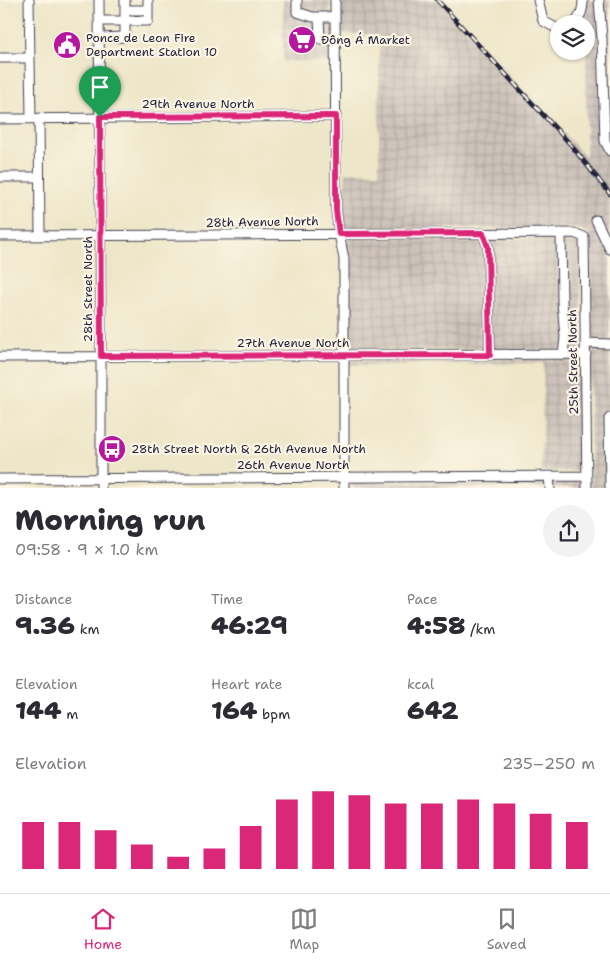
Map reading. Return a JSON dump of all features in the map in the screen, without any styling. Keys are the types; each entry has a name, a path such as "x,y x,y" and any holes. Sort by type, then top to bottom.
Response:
{"street":[{"path":"30,0 30,58 39,177 40,236"},
{"name":"28th Street North","path":"99,0 101,483"},
{"path":"100,38 125,37 124,0"},
{"path":"99,21 148,21 148,0"},
{"path":"297,0 297,12 313,17 334,17"},
{"path":"334,0 336,210 344,259 344,488"},
{"path":"538,0 543,22 550,25"},
{"path":"581,15 583,0"},
{"path":"599,0 605,27 602,39 605,141 610,151"},
{"path":"125,10 148,10"},
{"path":"319,17 320,39 334,40"},
{"path":"0,58 30,58"},
{"name":"29th Avenue North","path":"0,119 336,116"},
{"path":"0,177 39,177"},
{"path":"596,220 610,249"},
{"path":"483,233 488,247 490,355"},
{"path":"562,233 562,302 565,337 563,354"},
{"name":"28th Avenue North","path":"0,236 574,233 584,237"},
{"name":"25th Street North","path":"584,237 586,488"},
{"path":"586,343 610,344"},
{"name":"27th Avenue North","path":"0,357 586,354"},
{"path":"610,419 610,488"},
{"path":"549,476 550,488"},
{"name":"26th Avenue North","path":"0,479 101,483 344,477 586,476"}],"shaded area":[{"path":"283,0 330,0 331,62 283,61"},
{"path":"339,0 438,0 586,157 586,60 595,60 595,15 586,15 586,0 610,0 610,488 591,488 588,232 574,228 343,229 346,172 379,173 379,35 338,33"},
{"path":"344,238 573,238 580,240 581,350 348,351 348,259"},
{"path":"582,359 582,471 541,471 544,363 348,365 348,360"},
{"path":"582,480 582,488 352,488 352,482 541,482"}],"railway":[{"path":"437,0 571,145 610,194"}],"place":[{"name":"Đông Á Market","path":"302,40"},
{"name":"Ponce de Leon Fire Department Station 10","path":"67,45"},
{"name":"28th Street North & 26th Avenue North","path":"112,449"}],"route":[{"path":"336,116 336,210 339,234 483,233 488,247 490,355 101,356 100,117 336,116"}]}
